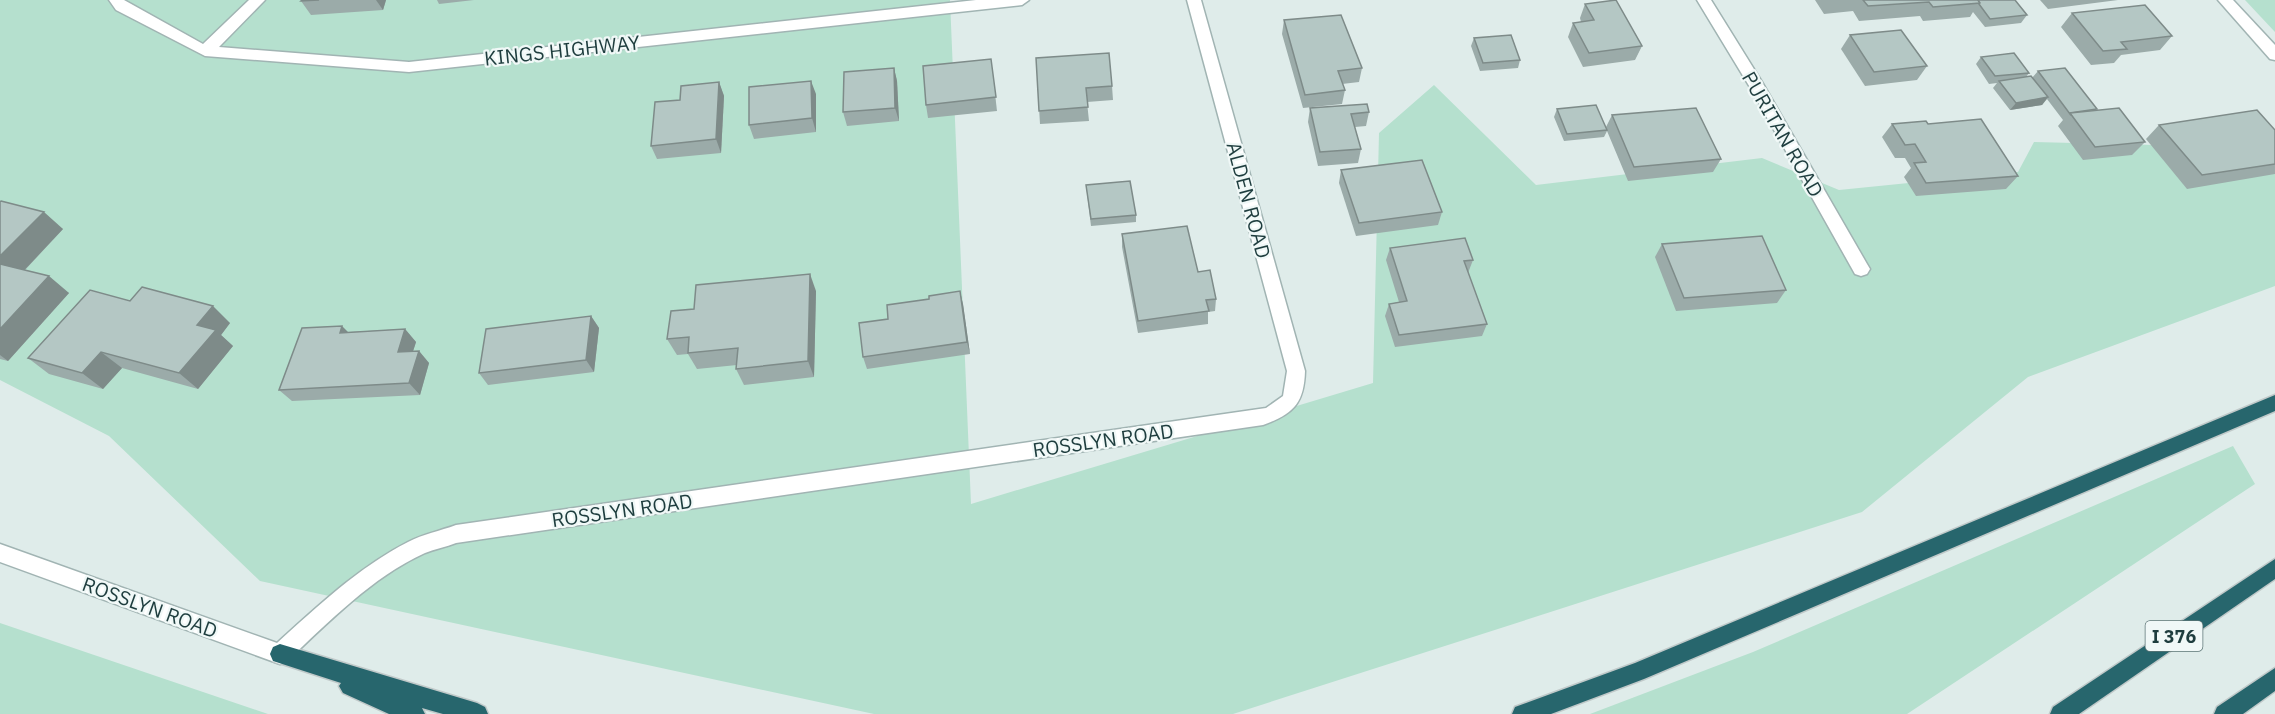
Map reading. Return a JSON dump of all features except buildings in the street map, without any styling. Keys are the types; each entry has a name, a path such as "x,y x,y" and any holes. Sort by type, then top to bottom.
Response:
{"highway":[{"path":"1523,714 1637,672 2275,403"},
{"name":"I 376","path":"2061,714 2275,568"},
{"path":"280,654 414,714"},
{"path":"280,654 477,714"},
{"path":"2225,714 2275,678"}],"street":[{"name":"KINGS HIGHWAY","path":"116,0 121,6 205,51 409,67 1022,0"},
{"path":"205,51 258,0"},
{"name":"ALDEN ROAD","path":"1194,0 1296,371 1296,386 1292,401"},
{"name":"PURITAN ROAD","path":"1704,0 1757,86 1861,268"},
{"path":"2224,0 2275,55"},
{"name":"ROSSLYN ROAD","path":"0,553 280,654 355,588 385,565 418,547 456,534 1263,417 1280,411 1292,401"}],"green space":[{"path":"0,0 950,0 971,504 1373,383 1379,133 1434,85 1536,185 1762,158 1839,190 2018,172 2034,142 2275,148 2275,286 2028,377 1862,512 1233,714 874,714 260,581 109,436 0,380"},
{"path":"2245,0 2275,0 2275,32"},
{"path":"2233,446 2255,484 1907,714 1590,714 1753,652"},
{"path":"0,623 268,714 0,714"}]}
